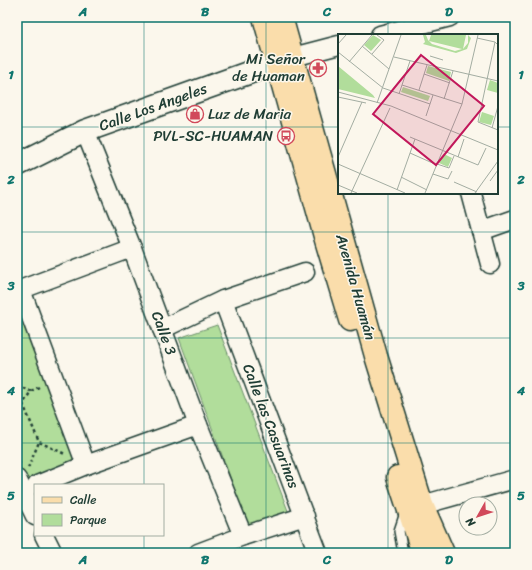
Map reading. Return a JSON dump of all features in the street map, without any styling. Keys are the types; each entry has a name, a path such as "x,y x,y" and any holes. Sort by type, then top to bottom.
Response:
{"main road":[{"name":"Avenida Huamán","path":"264,17 285,60 376,356 415,507 423,553"},
{"name":"Avenida Huamán","path":"281,17 285,60"},
{"name":"Avenida Huamán","path":"415,507 443,553"}],"street":[{"path":"384,34 425,25 450,17"},
{"path":"285,60 338,45"},
{"name":"Calle Los Angeles","path":"17,164 85,131 285,60"},
{"name":"Calle 3","path":"85,131 132,248 198,425 243,536"},
{"path":"471,194 490,264"},
{"path":"481,231 515,219"},
{"path":"86,465 19,290 132,248"},
{"path":"162,329 223,300 305,272"},
{"name":"Calle las Casuarinas","path":"223,300 318,553"},
{"path":"34,512 27,483 86,465 198,425"},
{"path":"415,507 515,479"},
{"path":"198,553 243,536 305,516"},
{"path":"44,536 53,553"}],"lane":[{"path":"403,553 399,531 415,507"}],"path":[{"path":"23,404 31,391 45,385"},
{"path":"17,386 31,391"},
{"path":"17,402 23,404 39,442 27,483"},
{"path":"39,442 66,454"}],"green space":[{"path":"17,308 76,463 26,483 17,463"},
{"path":"217,325 290,516 248,526 179,338"}],"place":[{"name":"Mi Señor de Huaman","path":"318,68"},
{"name":"Luz de Maria","path":"195,114"},
{"name":"PVL-SC-HUAMAN","path":"286,136"}]}
